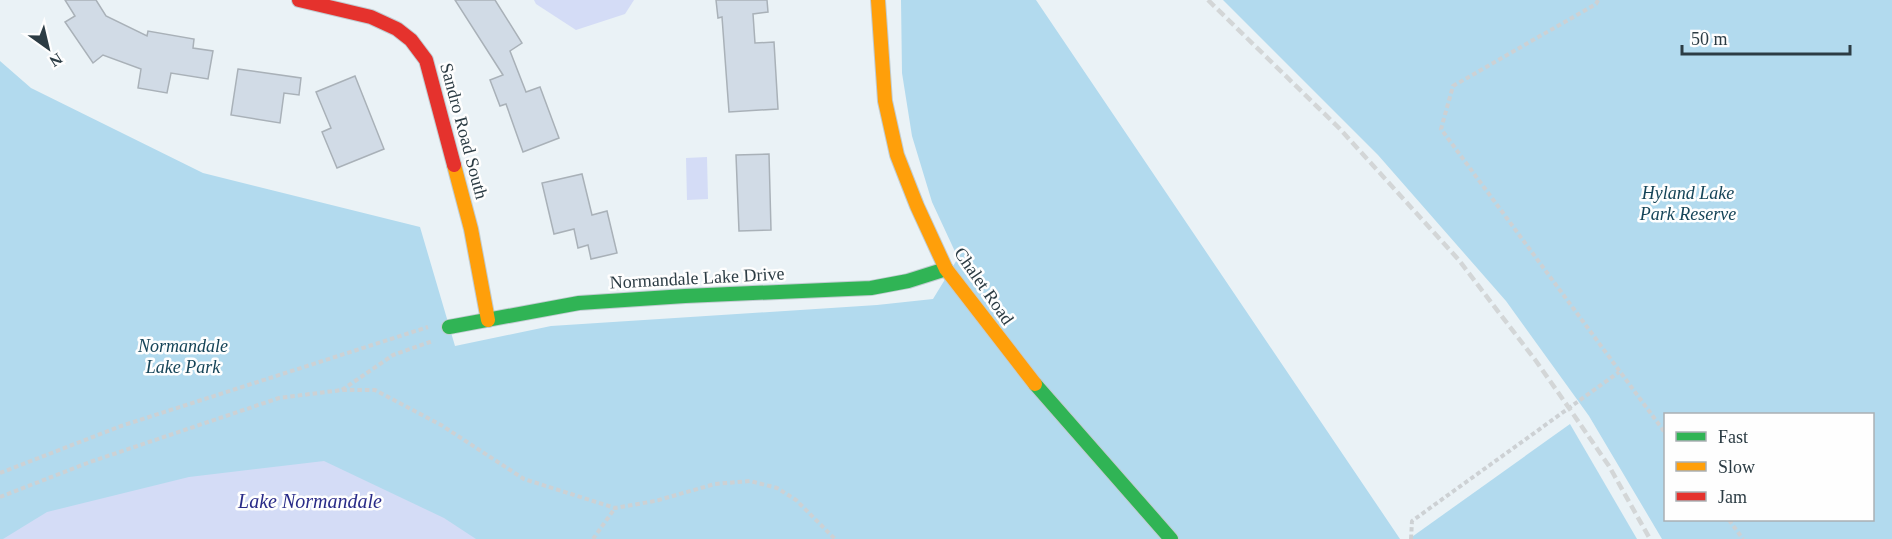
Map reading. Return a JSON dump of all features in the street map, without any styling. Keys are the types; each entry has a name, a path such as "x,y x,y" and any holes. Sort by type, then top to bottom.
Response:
{"street":[{"name":"Sandro Road South","path":"299,0 361,14 387,23 409,39 426,60 471,229 488,320"},
{"name":"Chalet Road","path":"878,0 885,101 897,155 946,269 1045,397 1171,539"},
{"name":"Normandale Lake Drive","path":"449,327 579,303 871,288 908,281 946,269"}],"path":[{"path":"1598,0 1596,4 1453,86 1441,129 1664,433"},
{"path":"0,473 121,426 436,324 449,327 441,338 393,355 342,390"},
{"path":"1411,539 1412,521 1619,372"},
{"path":"0,497 90,462 279,398 342,390 375,390 441,425 524,479 615,508 655,501 715,484 750,481 777,488 796,500 835,539"},
{"path":"593,539 615,508"},
{"path":"1730,521 1743,539"}],"green space":[{"name":"Normandale Lake Park","path":"901,0 1036,0 1400,539 0,539 0,61 31,88 203,173 420,227 455,346 551,326 877,305 933,299 958,258 932,202 912,136 902,73"},
{"name":"Hyland Lake Park Reserve","path":"1223,0 1892,0 1892,539 1662,539 1589,416 1506,301 1378,155"},
{"path":"1570,424 1637,539 1409,539"}],"water":[{"path":"534,0 634,0 625,14 576,30 536,4"},
{"path":"707,157 708,199 687,200 686,158"},
{"name":"Lake Normandale","path":"324,461 444,518 476,539 3,539 47,512 189,477"}],"building":[{"path":"65,0 96,0 106,16 147,36 148,31 194,39 193,48 213,51 208,79 171,73 167,93 138,88 141,69 103,55 93,63 65,22 75,16"},
{"path":"455,0 495,0 522,43 510,51 526,92 540,87 559,138 523,152 506,104 500,106 490,80 503,75"},
{"path":"716,0 767,0 768,12 753,14 755,43 774,42 778,109 729,112 722,17 718,18"},
{"path":"238,69 301,78 299,95 284,93 280,123 231,115"},
{"path":"355,76 384,149 337,168 322,132 331,128 316,92"},
{"path":"769,154 771,230 739,231 736,155"},
{"path":"582,174 592,215 607,211 617,253 591,259 588,245 578,248 574,229 554,234 542,183"}],"railway":[{"path":"1208,0 1339,128 1458,259 1536,361 1609,466 1650,539"}],"traffic: fast":[{"path":"449,327 579,303 871,288 908,281 946,269"},
{"path":"1035,384 1171,539"}],"traffic: slow":[{"path":"878,0 885,101 897,155 917,206 946,269 1035,384"},
{"path":"454,165 471,229 488,320"}],"traffic: jam":[{"path":"299,0 371,17 397,29 411,40 426,60 454,165"}]}
